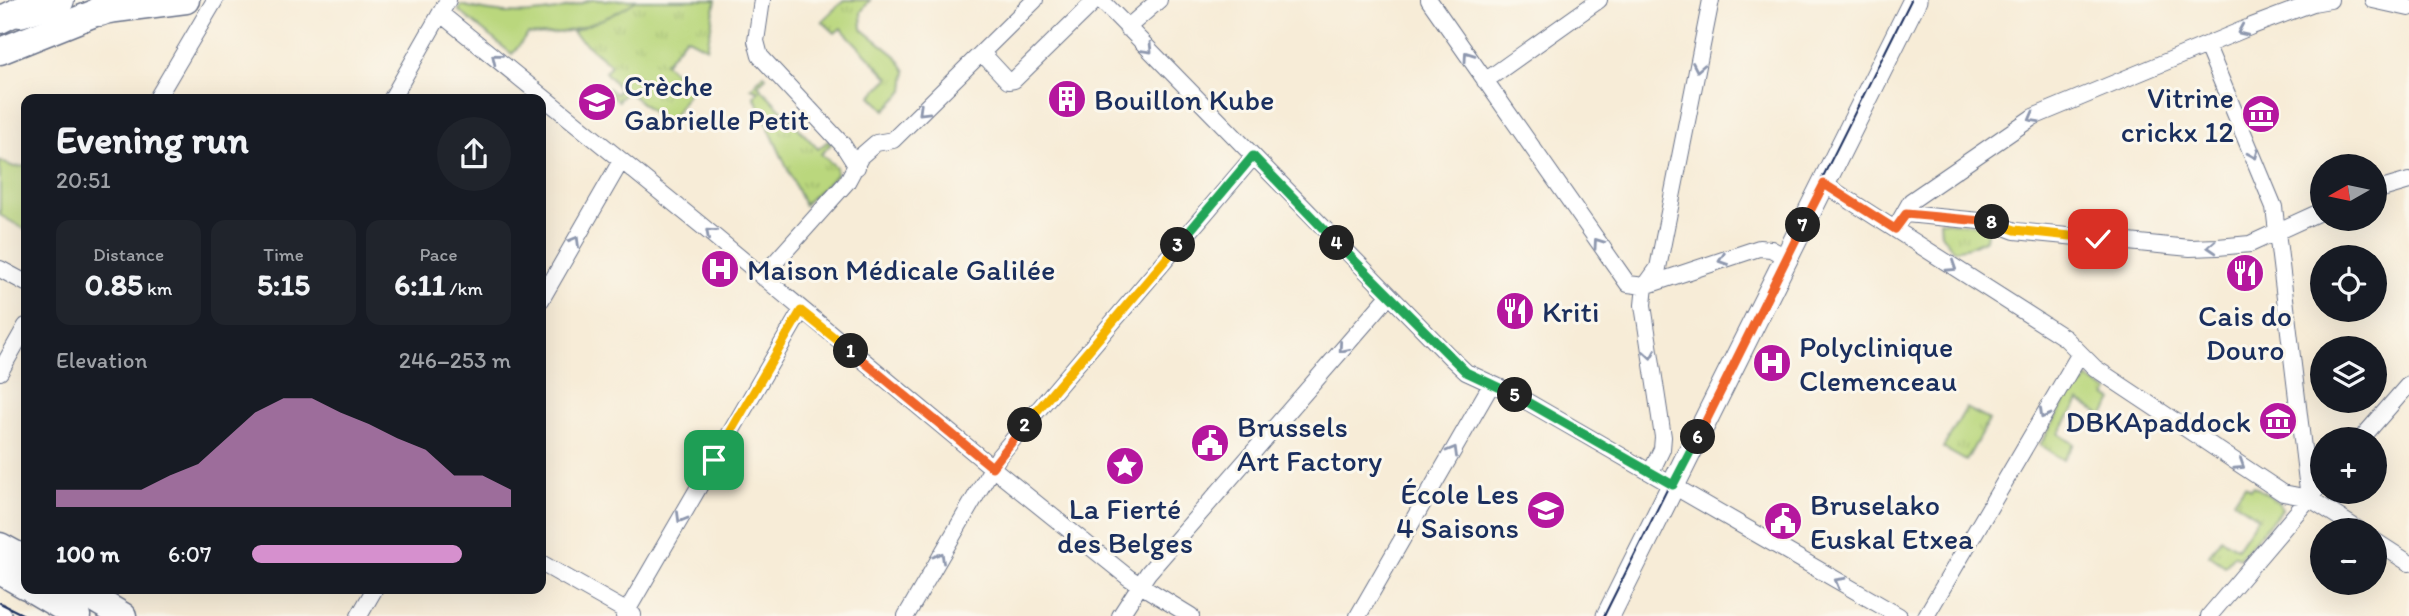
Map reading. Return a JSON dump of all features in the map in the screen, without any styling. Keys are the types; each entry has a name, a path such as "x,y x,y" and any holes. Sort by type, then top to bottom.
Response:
{"highway":[{"path":"20,10 59,0"}],"main road":[{"path":"0,51 113,5 186,0"},
{"path":"1608,616 1915,0"},
{"path":"0,546 21,557"},
{"path":"0,571 21,583"},
{"path":"40,594 77,616"},
{"path":"94,599 123,616"}],"street":[{"path":"160,94 215,0"},
{"path":"762,0 756,41 760,56 843,145 857,167"},
{"path":"762,277 857,167 861,156 870,147 893,140 1035,0"},
{"path":"982,53 1008,81 1014,80 1098,0 1388,297 1466,372 1514,394 1899,616"},
{"path":"1127,28 1158,0"},
{"path":"1429,0 1628,284 1645,286 1759,248 1771,249 1787,258"},
{"path":"1485,80 1599,0"},
{"path":"1651,472 1662,449 1663,437 1643,305 1645,286 1658,268 1711,0"},
{"path":"1895,229 1906,214 1911,201 2033,117 2312,3 2330,0"},
{"path":"2373,0 2409,8"},
{"path":"394,94 445,7 544,94"},
{"path":"2207,46 2271,194 2309,498 2209,616"},
{"path":"546,95 801,311 992,467 1139,585 1191,616"},
{"path":"906,616 992,467 1253,156"},
{"path":"546,291 621,161"},
{"path":"2387,187 2409,181"},
{"path":"1824,184 2064,338 2079,355 2283,493 2309,498 2340,518"},
{"path":"1906,214 1992,222 2015,230 2190,248 2250,244 2310,216"},
{"path":"0,269 21,280"},
{"path":"1120,616 1139,585 1388,297"},
{"path":"546,567 628,615 801,311"},
{"path":"0,372 21,335"},
{"path":"1926,616 2079,355"},
{"path":"2371,427 2409,384"},
{"path":"1358,616 1491,385"},
{"path":"2387,549 2409,563"},
{"path":"359,616 372,594"},
{"path":"0,611 4,616"}],"green space":[{"path":"591,0 637,0 585,26 542,35 528,34 512,54 459,11 461,5 494,12 542,12"},
{"path":"637,0 716,0 707,48 686,37 665,63 691,88 668,125 627,91 618,101 605,91 608,88 615,94 620,89 605,72 611,65 572,32"},
{"path":"844,0 870,0 861,12 862,29 896,56 906,71 904,91 885,110 871,96 889,78 841,28 835,33 822,21"},
{"path":"764,74 766,77 758,85 818,149 828,141 831,144 821,154 836,167 836,175 804,205 754,96 759,91 751,88"},
{"path":"0,161 14,167 21,166 21,227 0,215"},
{"path":"1940,221 1988,226 1986,239 1969,247 1953,250 1941,234"},
{"path":"2087,378 2109,392 2106,396 2113,400 2103,416 2079,401 2059,434 2074,444 2063,460 2040,445 2077,381 2083,385"},
{"path":"1966,408 1989,420 1966,461 1943,448"},
{"path":"2245,485 2251,489 2254,486 2279,502 2282,509 2239,558 2234,555 2225,566 2209,555 2221,538 2237,548 2258,517 2234,501"}],"tram line":[{"path":"1604,616 1911,0"},
{"path":"0,603 26,616"}],"place":[{"name":"Bouillon Kube","path":"1067,99"},
{"name":"Crèche Gabrielle Petit","path":"597,102"},
{"name":"Vitrine crickx 12","path":"2261,114"},
{"name":"Maison Médicale Galilée","path":"720,269"},
{"name":"Cais do Douro","path":"2245,273"},
{"name":"Kriti","path":"1515,311"},
{"name":"Polyclinique Clemenceau","path":"1772,363"},
{"name":"DBKApaddock","path":"2278,421"},
{"name":"Brussels Art Factory","path":"1210,443"},
{"name":"La Fierté des Belges","path":"1125,466"},
{"name":"École Les 4 Saisons","path":"1546,510"},
{"name":"Bruselako Euskal Etxea","path":"1783,521"}],"route":[{"path":"714,460 801,311 992,467 1253,156 1388,297 1466,372 1514,394 1673,485 1824,184 1895,229 1906,214 1916,213 1992,222 2008,229 2098,239"}]}
